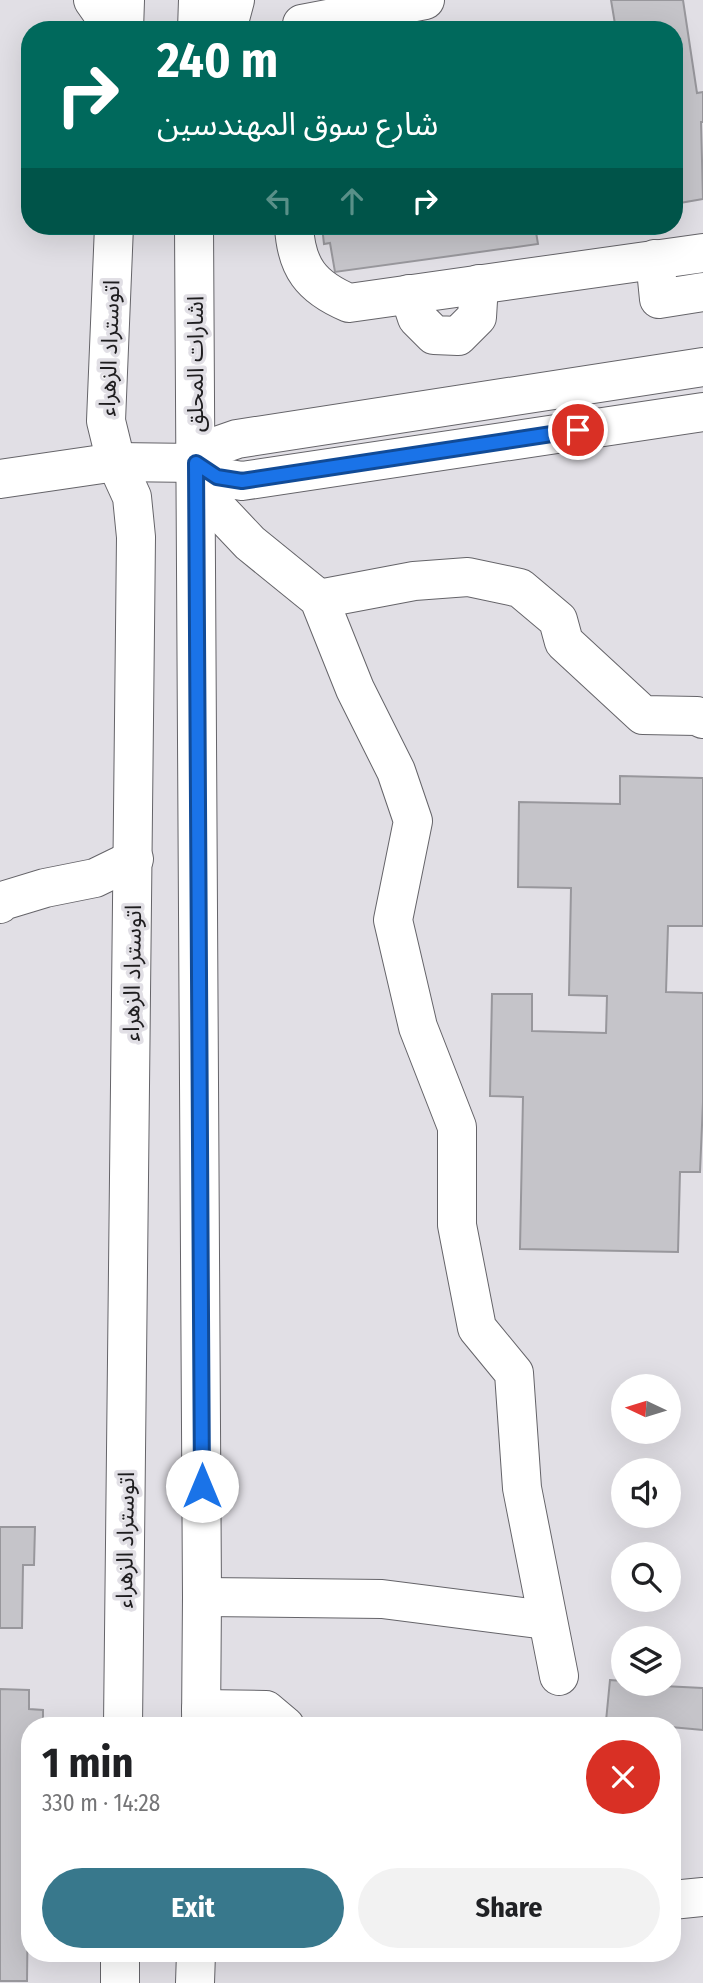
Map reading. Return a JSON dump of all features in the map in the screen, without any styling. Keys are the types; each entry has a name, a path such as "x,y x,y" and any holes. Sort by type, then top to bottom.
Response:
{"main road":[{"path":"93,0 108,21"},
{"path":"124,21 125,0"},
{"path":"197,21 198,0"},
{"path":"229,21 235,0"},
{"path":"317,21 425,0"},
{"name":"اتوستراد الزهراء","path":"114,235 105,403 109,442 132,497 136,516 123,1717"},
{"name":"اشارات المحلق","path":"0,479 116,462 196,475 194,235"},
{"path":"294,235 295,247 307,274 327,293 349,303 410,294 417,318 434,335 458,336 477,317 479,284 703,253"},
{"path":"654,260 659,299 703,292"},
{"path":"274,1717 265,1710 201,1717 196,475 204,454 225,442 446,405 703,367"},
{"path":"446,405 452,449"},
{"path":"196,475 242,481 703,412"},
{"path":"196,475 250,543 319,599 355,689 396,771 413,821 393,920 418,1027 457,1127 457,1225 477,1328 514,1373 522,1488 559,1676"},
{"path":"319,599 414,580 468,577 520,588 558,620 564,642 643,715 697,716 703,719"},
{"path":"0,904 2,901 45,888 96,878 134,859"},
{"path":"202,1597 382,1599 547,1620"},
{"path":"681,1899 703,1896"},
{"path":"120,1962 120,1983"},
{"path":"195,1983 196,1962"}],"building":[{"path":"611,0 683,0 697,93 703,92 703,199 683,202 683,21 614,21"},
{"path":"323,235 536,235 538,244 335,272 330,243 324,244"},
{"path":"620,776 703,778 703,926 668,926 666,992 703,993 700,1172 680,1172 678,1252 520,1249 523,1097 490,1096 492,994 532,994 532,1031 606,1033 607,996 569,995 571,888 518,887 519,802 620,804"},
{"path":"0,1527 35,1527 34,1565 23,1565 22,1628 0,1628"},
{"path":"610,1680 611,1696 681,1696 681,1687 703,1688 703,1730 681,1728 681,1717 606,1717"},
{"path":"0,1689 29,1690 29,1709 43,1710 43,1717 21,1717 21,1962 27,1962 27,1981 0,1981"}],"route":[{"path":"202,1486 196,463 217,477 242,481 578,430"}]}
